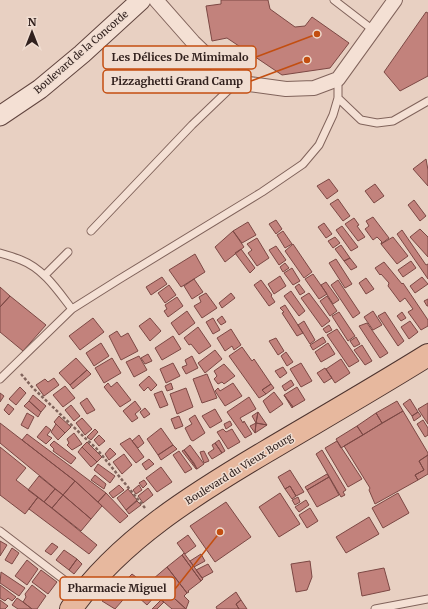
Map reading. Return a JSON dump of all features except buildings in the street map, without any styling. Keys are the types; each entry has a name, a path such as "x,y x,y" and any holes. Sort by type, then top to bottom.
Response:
{"main road":[{"name":"Boulevard de la Concorde","path":"0,116 40,89 82,54 141,0"},
{"name":"Boulevard du Vieux Bourg","path":"76,601 122,551 178,507 236,470 428,355"}],"street":[{"path":"156,0 193,42 220,68 249,84 286,89 314,88 338,79 395,0"}],"lane":[{"path":"334,0 373,30"},
{"path":"91,231 192,125 240,79"},
{"path":"0,379 72,309 262,192 303,164 319,145 333,114 338,98 338,79"},
{"path":"338,98 361,120 377,123 393,121 428,101"},
{"path":"45,275 68,252"},
{"path":"0,253 22,260 34,266 45,275 72,309"},
{"path":"0,531 76,601"},
{"path":"375,609 428,599"}],"path":[{"path":"14,365 32,388 96,448 157,523"}],"place":[{"name":"Les Délices De Mimimalo","path":"317,34"},
{"name":"Pizzaghetti Grand Camp","path":"307,60"},
{"name":"Pharmacie Miguel","path":"220,532"}]}
